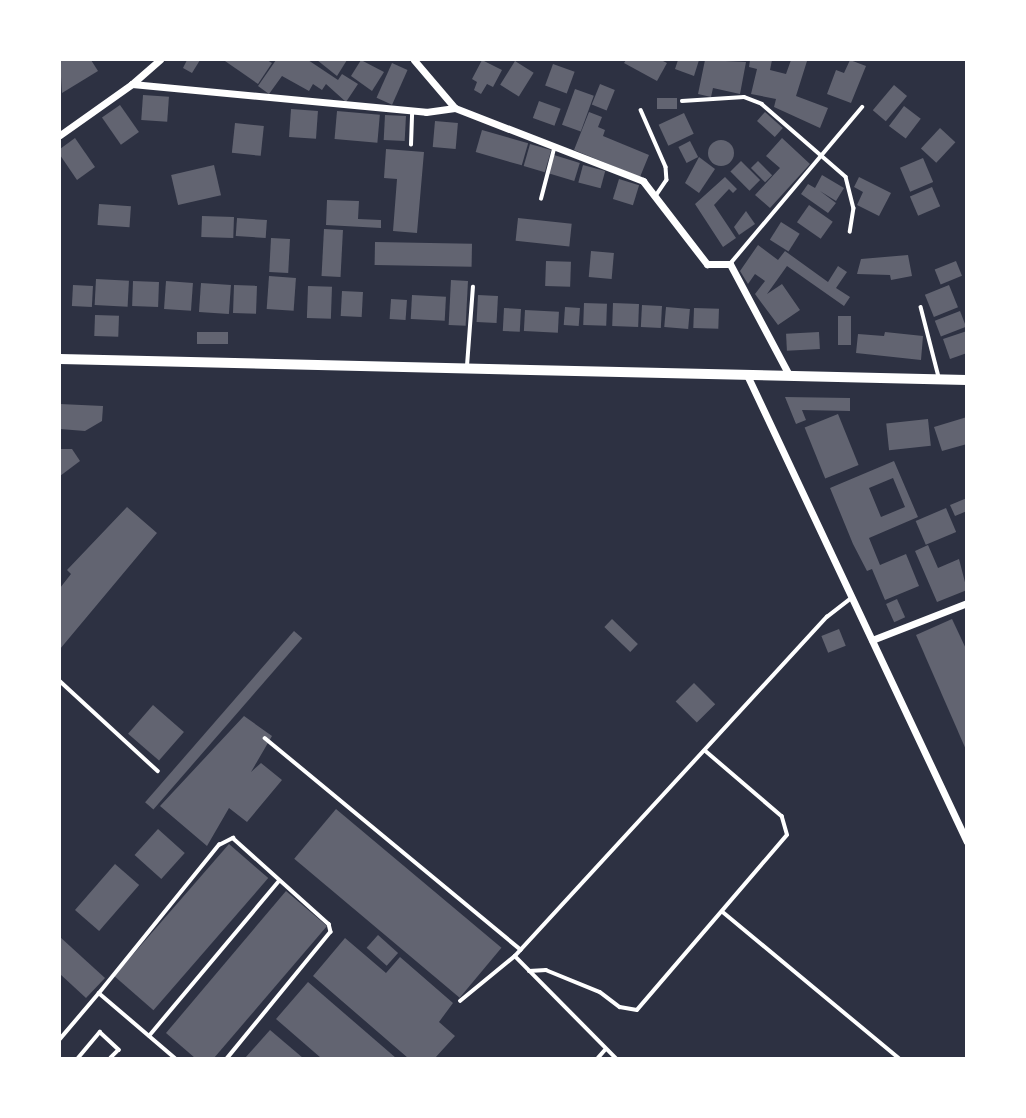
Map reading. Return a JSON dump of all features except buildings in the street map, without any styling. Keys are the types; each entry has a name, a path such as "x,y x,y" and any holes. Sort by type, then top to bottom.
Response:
{"street":[{"path":"60,135 132,84 160,60"},
{"path":"414,60 455,108"},
{"path":"132,84 412,111 455,108 643,181 707,264 730,264 789,375"},
{"path":"60,359 967,380"},
{"path":"747,375 967,842"},
{"path":"872,640 967,603"}],"lane":[{"path":"682,102 744,97 762,104 846,177 852,190 849,232"},
{"path":"730,264 862,107"},
{"path":"641,110 666,167 667,180 655,197"},
{"path":"411,145 412,111"},
{"path":"541,199 554,147"},
{"path":"467,368 473,287"},
{"path":"921,307 940,379"},
{"path":"460,1002 521,950 827,617 851,598"},
{"path":"60,681 158,771"},
{"path":"265,738 521,950"},
{"path":"529,971 546,970 600,992 620,1007 637,1010 787,835 782,817 705,751"},
{"path":"60,1039 226,839 233,838 329,924 331,932 228,1059"},
{"path":"149,1036 278,881"},
{"path":"723,912 899,1059"},
{"path":"515,956 616,1059"},
{"path":"99,993 175,1059"},
{"path":"78,1059 100,1032 119,1050 111,1059"},
{"path":"598,1059 605,1050"}]}
